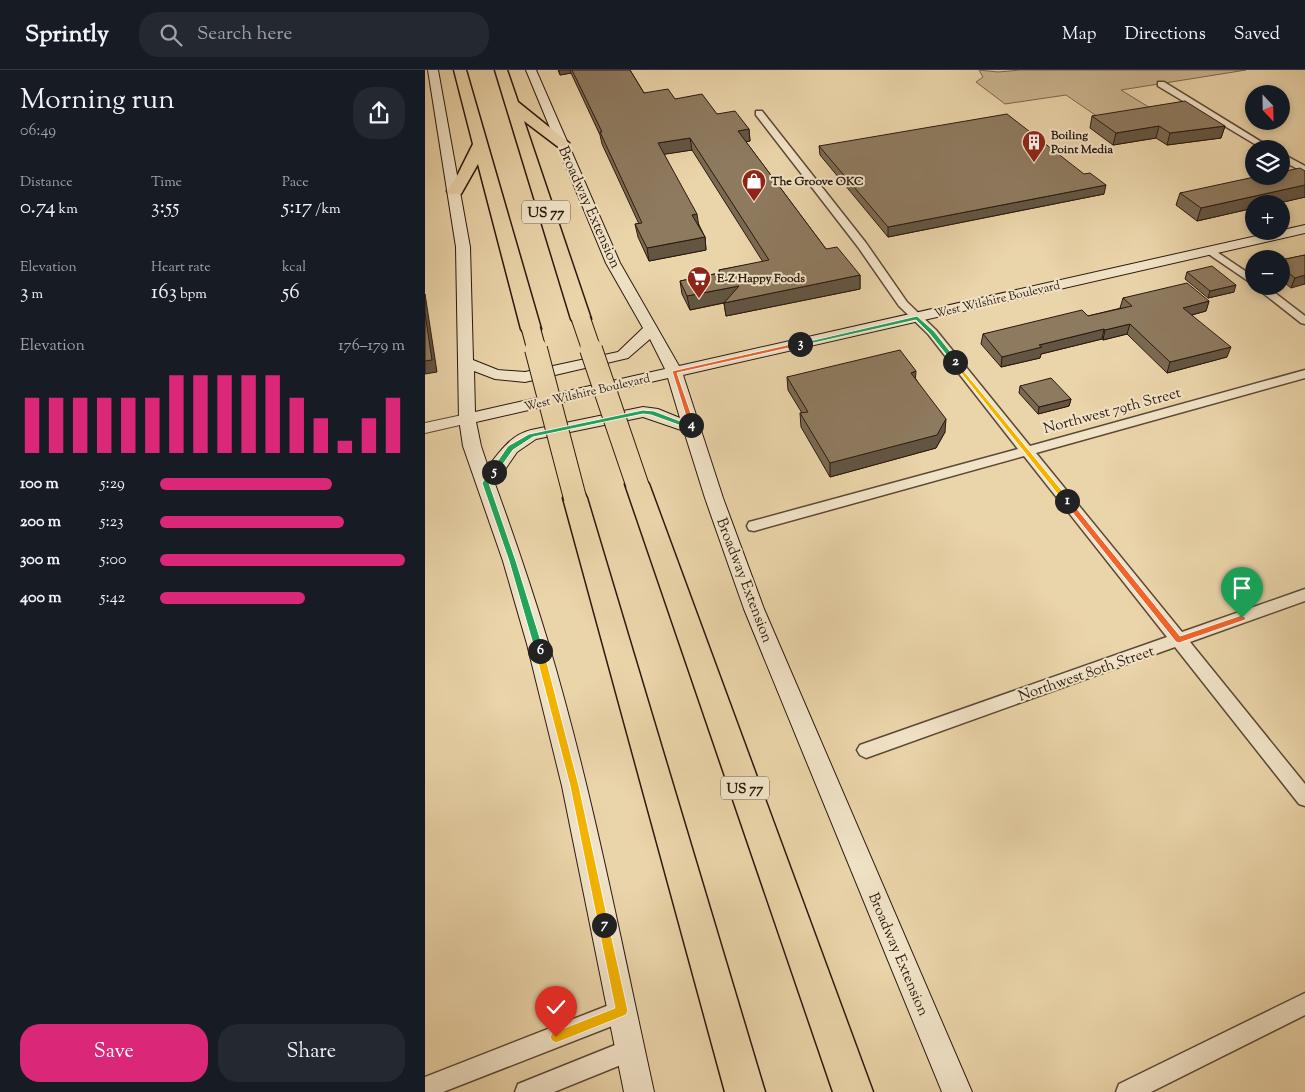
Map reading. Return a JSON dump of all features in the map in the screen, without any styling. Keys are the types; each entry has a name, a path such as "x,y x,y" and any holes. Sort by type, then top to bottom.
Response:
{"highway":[{"name":"US 77","path":"460,70 575,498 745,1092"},
{"name":"US 77","path":"501,70 581,319 637,484 853,1092"},
{"path":"512,104 544,131 562,143"},
{"path":"455,191 465,176 480,144"}],"main road":[{"path":"433,70 438,111 455,191 463,247 467,419 472,446 486,483 538,644 575,786 639,1092"},
{"name":"Broadway Extension","path":"531,70 613,263 674,372 715,498 755,609 957,1092"},
{"name":"West Wilshire Boulevard","path":"467,419 1305,229"},
{"path":"467,363 495,374 525,377 623,355 651,329"},
{"path":"486,483 511,448 531,435 643,412 652,413 692,428"}],"street":[{"path":"1161,84 1254,140"},
{"path":"759,113 862,245 903,304 932,332 1305,798"},
{"path":"1290,161 1305,170"},
{"path":"1211,251 1245,276"},
{"path":"1271,295 1305,321"},
{"name":"Northwest 79th Street","path":"754,526 1305,374"},
{"name":"West Wilshire Boulevard","path":"425,428 467,419"},
{"name":"Northwest 80th Street","path":"866,750 1305,595"},
{"path":"1127,1092 1305,1004"},
{"path":"425,1088 622,1011"},
{"path":"526,1092 630,1050"}],"shaded area":[{"path":"979,70 998,72 1021,70 1246,70 1121,90 1160,114 1107,123 1066,95 1005,104 976,82 983,77"}],"building":[{"path":"572,70 630,70 644,93 668,89 675,99 702,94 717,114 735,111 749,129 738,131 826,249 837,247 860,275 724,303 739,286 687,296 680,281 720,273 719,270 769,260 690,138 658,143 697,214 692,215 705,237 647,248 635,224 642,223"},
{"path":"1185,101 1225,126 1170,133 1159,126 1116,133 1092,116"},
{"path":"1007,114 1084,174 1090,173 1106,185 888,227 819,146"},
{"path":"1300,168 1305,171 1305,185 1260,195 1245,195 1245,198 1201,208 1180,193 1245,179 1245,185 1290,185 1290,170"},
{"path":"1305,255 1305,275 1295,278 1290,274 1290,258"},
{"path":"1212,266 1236,285 1210,291 1187,272"},
{"path":"1187,283 1209,301 1183,308 1231,347 1170,362 1130,324 1039,345 1042,347 1002,357 983,334 1082,310 1088,316 1132,306 1123,298"},
{"path":"425,313 432,360 425,361"},
{"path":"900,350 916,371 911,373 946,419 937,435 830,463 800,413 808,412 787,377"},
{"path":"1051,378 1071,399 1039,407 1020,386"}],"place":[{"name":"Boiling Point Media","path":"1034,163"},
{"name":"The Groove OKC","path":"754,202"},
{"name":"E-Z Happy Foods","path":"699,299"}],"route":[{"path":"556,1037 622,1011 575,786 538,644 513,561 486,483 506,454 519,442 531,435 643,412 652,413 692,428 674,372 917,318 932,332 1179,640 1242,618"}]}
